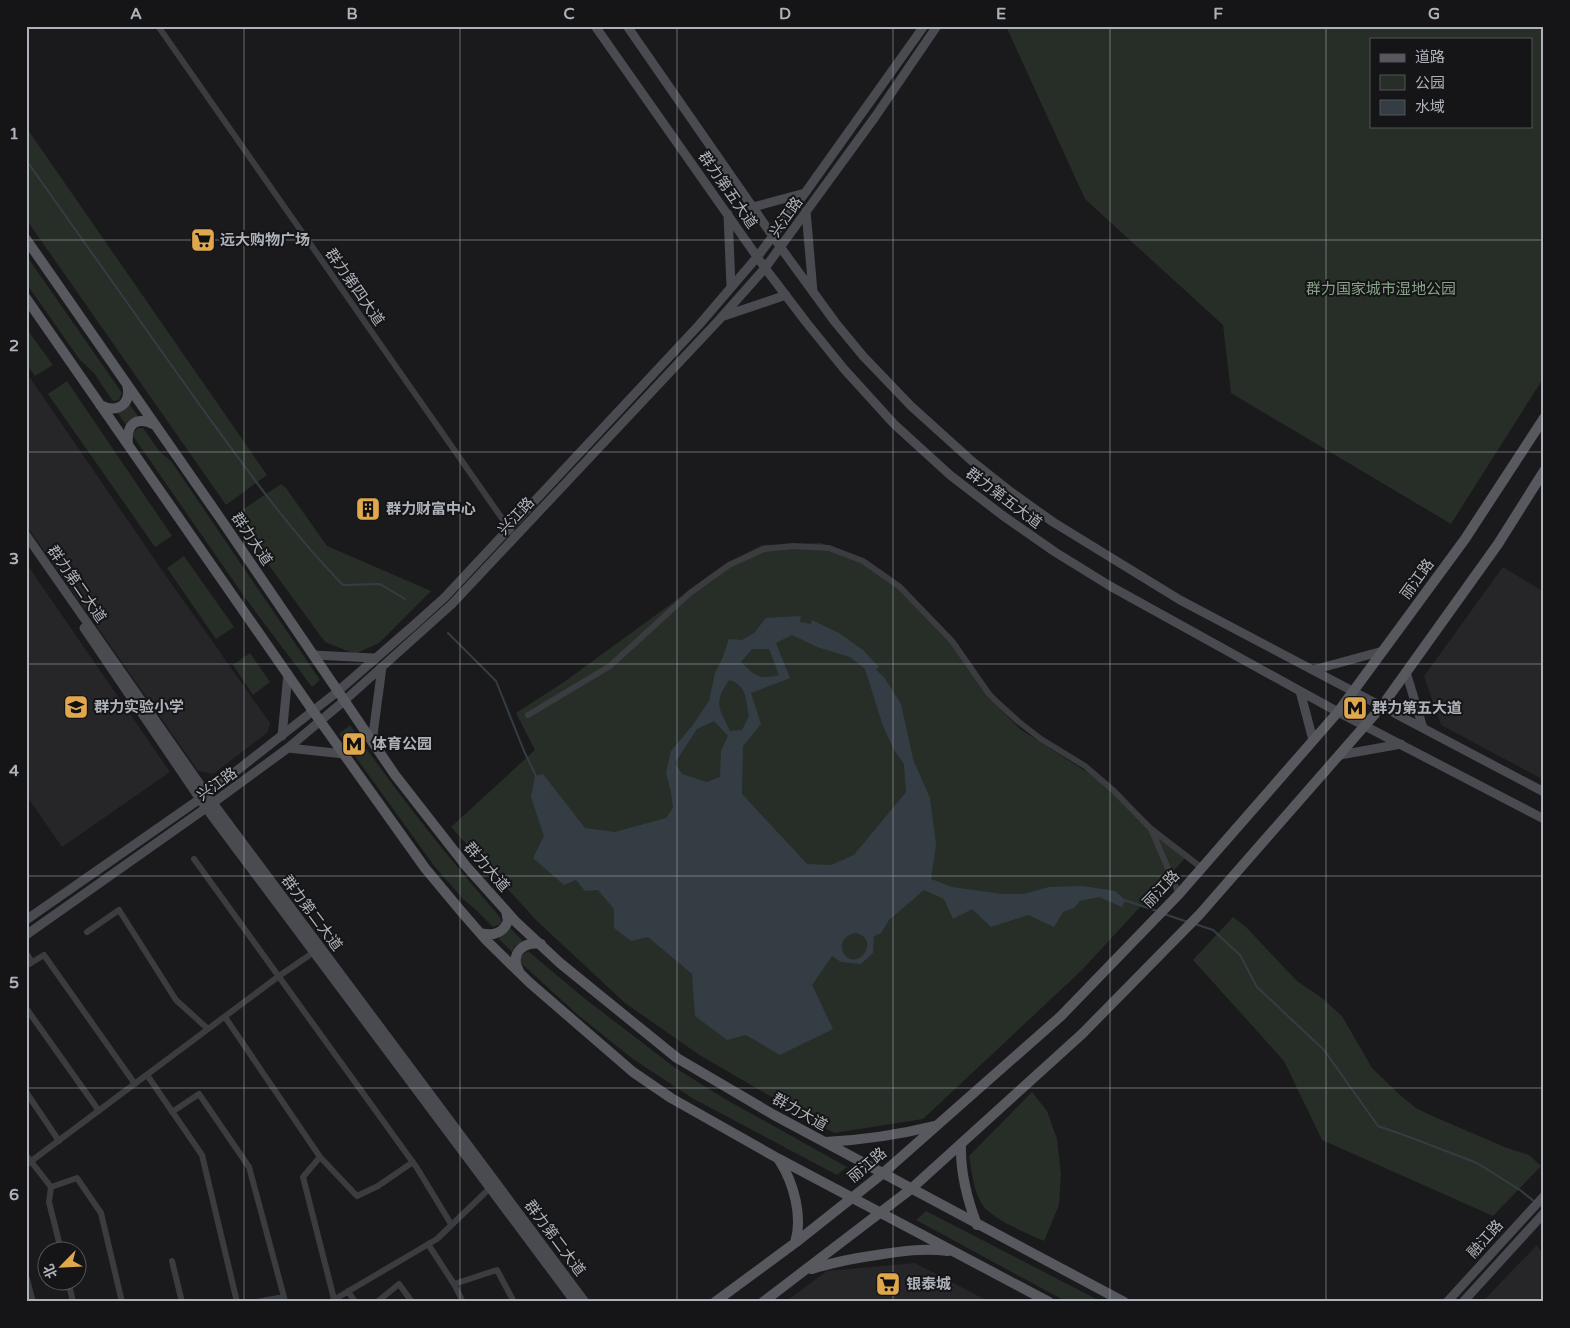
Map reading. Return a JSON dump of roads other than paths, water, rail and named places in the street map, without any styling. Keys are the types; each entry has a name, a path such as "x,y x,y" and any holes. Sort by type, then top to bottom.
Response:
{"main road":[{"name":"群力第五大道","path":"595,26 765,268 844,369 894,424 950,475 1002,515 1055,552 1110,586 1338,712 1544,819"},
{"name":"群力第五大道","path":"627,26 780,248 863,356 911,406 973,462 1053,522 1180,600 1544,792"},
{"name":"兴江路","path":"26,920 204,796 337,692 374,658 452,604 512,533 699,325 758,256 806,193 924,26"},
{"name":"兴江路","path":"26,935 210,806 288,748 321,722 382,668 445,597 512,533 722,317 765,268 875,117 937,26"},
{"path":"753,207 806,193"},
{"path":"806,211 813,292"},
{"path":"728,214 732,287"},
{"name":"群力大道","path":"26,239 395,775 430,823 506,911 560,963 677,1058 774,1115 911,1190 1124,1302"},
{"path":"722,317 786,295"},
{"path":"26,298 313,711 425,868 480,933 520,973 633,1072 671,1098 779,1159 1049,1302"},
{"path":"100,405 107,408 115,408 126,402 129,395 127,384"},
{"name":"丽江路","path":"715,1302 795,1243 882,1174 1061,1016 1179,894 1338,712 1465,539 1544,418"},
{"path":"128,445 128,433 131,426 139,421 155,425"},
{"path":"763,1302 911,1190 1082,1034 1200,914 1382,706 1498,544 1544,472"},
{"name":"群力第二大道","path":"26,535 210,806 314,952 575,1302"},
{"name":"群力第二大道","path":"26,543 204,796"},
{"path":"1313,670 1383,651"},
{"path":"313,655 374,658"},
{"path":"372,742 382,668"},
{"path":"1406,672 1423,728"},
{"path":"282,736 288,674"},
{"path":"1300,691 1314,740"},
{"path":"1340,755 1401,744"},
{"path":"288,748 344,754"},
{"name":"群力第二大道","path":"210,806 585,1302"},
{"path":"480,933 493,935 504,929 508,921 506,911"},
{"path":"520,973 515,961 517,953 520,949 531,944 541,944"},
{"path":"824,1142 863,1139 937,1125"},
{"path":"961,1144 961,1163 966,1192 977,1225"},
{"path":"779,1159 786,1172 797,1211 798,1225 795,1243"},
{"name":"融江路","path":"1447,1302 1544,1196"},
{"name":"融江路","path":"1463,1302 1544,1213"},
{"path":"804,1271 847,1259 907,1250 956,1252"}],"street":[{"name":"群力第四大道","path":"158,26 512,533"},
{"path":"528,715 610,666 690,593 729,565 764,549 794,546 829,548 862,561 900,587 952,640 989,694 998,703 1041,739 1085,766 1114,790 1150,829 1202,868"},
{"path":"1150,829 1179,894"},
{"path":"194,859 413,1162 451,1224"},
{"path":"87,932 119,910 176,1000 208,1029"},
{"path":"29,1163 279,976 314,952"},
{"path":"26,953 29,964 44,955 135,1084"},
{"path":"26,1008 99,1111"},
{"path":"225,1017 320,1157 357,1196 378,1186 413,1162"},
{"path":"147,1075 202,1155 237,1302"},
{"path":"26,1092 59,1141"},
{"path":"172,1112 199,1094 249,1167 285,1300 256,1302"},
{"path":"26,1155 29,1163 50,1187 49,1202 58,1240"},
{"path":"320,1157 303,1177 332,1300 438,1239 451,1224 491,1187"},
{"path":"50,1187 77,1178 100,1213 122,1302"},
{"path":"428,1244 454,1284 463,1302"},
{"path":"172,1261 182,1302"},
{"path":"454,1284 497,1270 514,1302"},
{"path":"26,1276 33,1302"},
{"path":"377,1302 399,1284 412,1302"},
{"path":"348,1291 355,1302"}],"water":[{"path":"801,616 800,622 811,624 812,620 839,633 863,650 879,667 876,670 884,677 901,704 913,759 930,798 936,845 931,879 952,887 1002,894 1024,894 1049,887 1083,886 1115,891 1125,900 1122,907 1099,897 1080,901 1074,908 1063,912 1054,927 1028,915 991,927 972,909 953,919 944,899 924,890 889,920 881,933 874,936 873,953 861,964 841,962 832,956 812,985 833,1029 780,1055 746,1035 727,1040 695,1016 692,974 648,937 631,941 614,928 614,909 598,890 585,891 576,880 564,885 533,858 544,836 531,797 535,776 543,774 585,828 615,832 666,818 673,808 666,773 671,751 692,726 709,701 715,673 729,639 742,640 754,633 766,618","holes":["792,635 817,647 850,657 865,669 883,726 894,750 904,764 906,792 854,855 831,865 807,864 742,794 743,746 761,724 751,693 790,678 776,643","752,649 769,649 779,675 758,676 741,662","729,680 739,685 745,694 749,716 742,730 730,731 723,716 719,700","714,721 728,736 721,751 720,777 707,782 682,774 675,763 697,729","855,933 863,936 867,941 867,947 861,957 850,959 844,954 842,943 848,936"]}],"waterway":[{"path":"26,160 199,404 268,498 304,542 343,585 380,584 405,599"},
{"path":"448,633 496,681 537,778"},
{"path":"1124,900 1157,911"},
{"path":"1164,914 1188,922"},
{"path":"1195,924 1213,930 1240,955 1257,987 1324,1050 1378,1126 1477,1163 1520,1190 1535,1202"}],"place":[{"name":"远大购物广场","path":"203,240"},
{"name":"群力财富中心","path":"368,509"},
{"name":"群力实验小学","path":"76,707"},
{"name":"群力第五大道","path":"1355,708"},
{"name":"体育公园","path":"354,744"},
{"name":"银泰城","path":"888,1284"}],"park label":[{"name":"群力国家城市湿地公园","path":"1381,289"}]}
